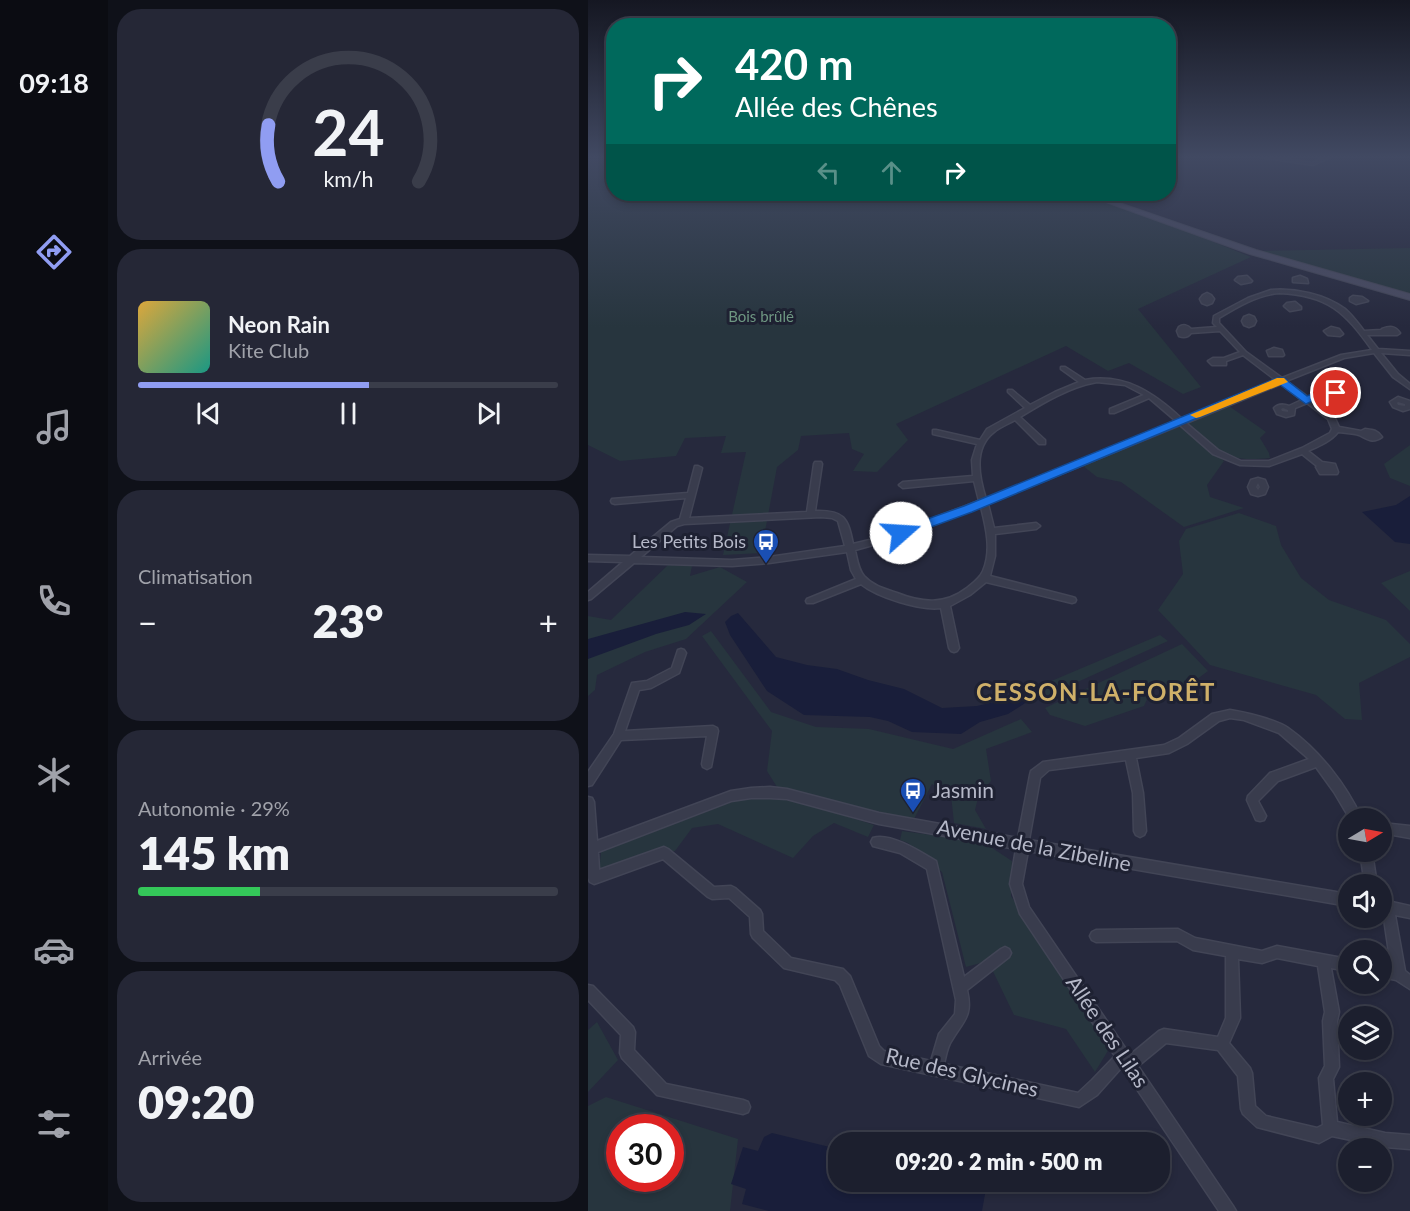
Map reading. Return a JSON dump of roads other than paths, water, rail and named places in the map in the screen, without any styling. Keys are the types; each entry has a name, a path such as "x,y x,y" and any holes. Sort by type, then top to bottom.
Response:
{"main road":[{"path":"1144,214 1253,252 1410,297"}],"street":[{"path":"1246,283 1257,296"},
{"path":"1293,304 1293,293 1300,283"},
{"path":"1336,429 1331,418 1244,353 1216,323 1216,317 1257,296 1275,292 1320,299 1338,307 1392,372 1408,384"},
{"path":"1212,301 1244,319"},
{"path":"1338,307 1354,302"},
{"path":"1190,331 1221,329"},
{"path":"1340,332 1385,332"},
{"path":"588,558 743,562 851,548 929,524 1343,356 1375,351 1410,353"},
{"path":"1223,360 1244,353"},
{"path":"1255,360 1271,354"},
{"path":"1063,368 1083,382"},
{"path":"588,597 674,524 684,521 811,514 833,515 841,519 857,573 866,585 907,601 925,605 945,605 962,596 984,578 992,550 992,531 976,478 974,456 979,442 990,431 1083,382 1099,380 1121,382 1139,388 1224,459 1254,465 1294,457 1326,440 1336,429"},
{"path":"1010,391 1030,409"},
{"path":"1290,408 1325,392"},
{"path":"1112,411 1149,396"},
{"path":"1016,417 1042,442"},
{"path":"1336,429 1364,434"},
{"path":"936,432 979,442"},
{"path":"1294,457 1295,448 1302,445 1312,446"},
{"path":"1304,451 1321,465"},
{"path":"811,514 818,464"},
{"path":"1254,465 1257,482"},
{"path":"684,521 698,468"},
{"path":"903,485 976,478"},
{"path":"615,501 691,495"},
{"path":"992,531 1036,526"},
{"path":"984,578 1072,600"},
{"path":"810,601 862,580"},
{"path":"945,605 954,648"},
{"path":"588,781 618,736 634,686 648,685 676,670 681,652"},
{"name":"Allée des Lilas","path":"1228,1211 1024,910 1016,884 1036,772 1047,765 1166,750 1184,741 1216,717 1230,714 1244,716 1283,730 1318,761 1350,808"},
{"path":"618,736 713,731 707,764"},
{"path":"1130,755 1138,793 1140,831"},
{"path":"1260,816 1252,800 1274,777 1318,761"},
{"name":"Avenue de la Zibeline","path":"589,849 731,795 755,791 793,795 871,817 1139,866 1338,898"},
{"name":"Rue des Glycines","path":"588,802 591,880 664,853 712,893 731,892 756,914 757,934 788,964 838,974 845,981 874,1051 881,1057 1079,1100 1092,1093 1110,1069 1127,1060"},
{"path":"1392,829 1410,832"},
{"path":"877,842 902,848 932,865 963,1000 962,1017 944,1039 936,1070"},
{"path":"1392,908 1410,912"},
{"path":"1391,928 1405,978"},
{"path":"1096,936 1178,935 1193,944 1262,957 1277,952 1338,963"},
{"path":"1221,1044 1233,1018 1232,951"},
{"path":"960,988 1005,953"},
{"path":"1324,961 1332,1012 1330,1021 1332,1067 1326,1078 1330,1128"},
{"path":"588,991 628,1032 627,1053 662,1090 743,1107"},
{"path":"1127,1060 1164,1036 1221,1044 1245,1073 1248,1109 1262,1122 1319,1136 1330,1128 1385,1140 1410,1142"}],"water":[{"path":"1410,496 1410,544 1395,542 1362,512 1396,505"},
{"path":"685,612 706,614 689,625 656,634 588,659 588,639"},
{"path":"738,613 776,657 807,665 837,669 904,689 942,708 977,706 1011,698 1030,700 1008,714 980,722 961,734 912,732 888,721 870,717 804,715 767,691 730,635 725,622"},
{"path":"772,1133 828,1147 828,1192 985,1192 982,1211 769,1211 742,1204 746,1189 731,1184 743,1147 758,1151 764,1137"}],"place":[{"name":"Les Petits Bois","path":"766,565"},
{"name":"Jasmin","path":"913,814"}],"district":[{"name":"CESSON-LA-FORÊT","path":"1096,693"}],"park label":[{"name":"Bois brûlé","path":"761,317"}]}
